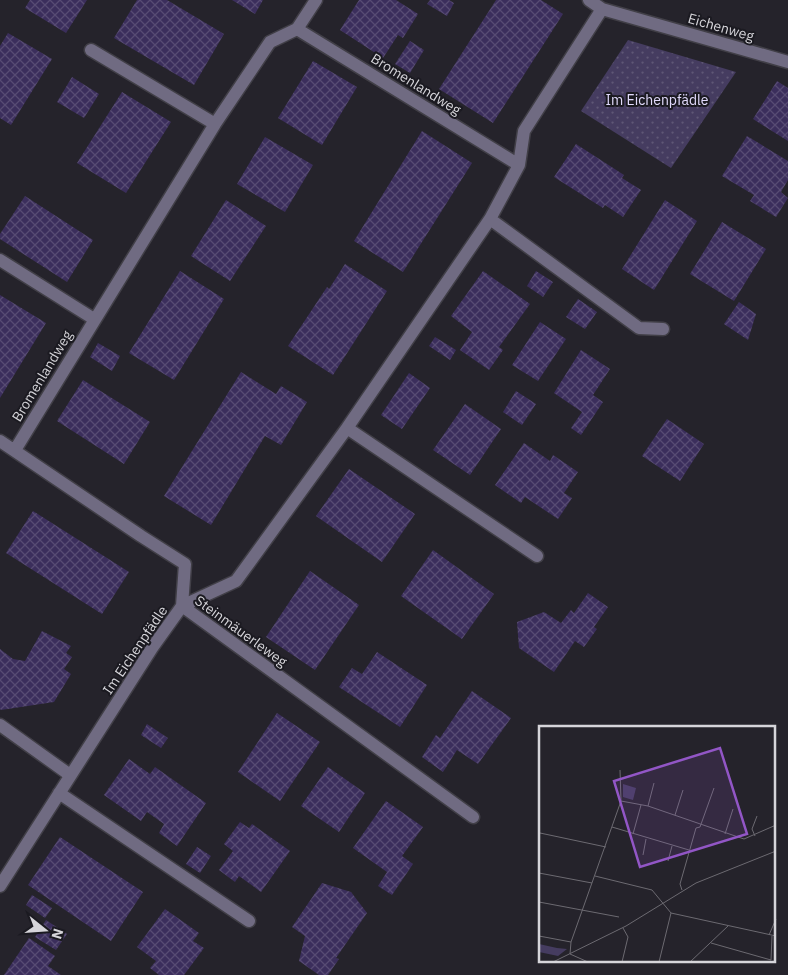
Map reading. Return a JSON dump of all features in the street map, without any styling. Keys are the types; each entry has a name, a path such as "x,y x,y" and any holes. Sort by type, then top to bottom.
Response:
{"street":[{"path":"297,29 316,0"},
{"name":"Eichenweg","path":"589,0 602,9 788,62"},
{"name":"Im Eichenpfädle","path":"0,886 152,648 182,606 236,581 346,428 490,219 519,165 524,132 602,9"},
{"name":"Bromenlandweg","path":"15,450 94,318 215,124 270,42 297,29 519,165"},
{"path":"91,50 215,124"},
{"path":"490,219 639,328 663,329"},
{"path":"0,260 94,318"},
{"path":"346,428 537,556"},
{"name":"Steinmäuerleweg","path":"0,440 185,564 182,606 473,817"},
{"path":"0,725 70,775"},
{"path":"59,793 250,921"}],"green space":[{"name":"Im Eichenpfädle","path":"628,40 736,72 671,168 581,111"}],"building":[{"path":"30,0 87,0 66,33 25,8"},
{"path":"137,0 167,0 224,34 194,85 114,38"},
{"path":"232,0 263,0 255,14"},
{"path":"359,0 396,0 418,14 403,38 398,35 383,58 340,30"},
{"path":"430,0 449,0 454,3 447,16 427,4"},
{"path":"496,0 541,0 563,14 493,123 439,89"},
{"path":"8,33 52,59 11,125 0,118 0,46"},
{"path":"410,41 424,50 410,73 395,64"},
{"path":"313,61 357,87 322,145 278,118"},
{"path":"72,77 99,94 84,118 57,102"},
{"path":"777,81 788,88 788,141 753,119"},
{"path":"122,92 171,122 126,193 77,163"},
{"path":"422,131 472,163 403,272 354,241"},
{"path":"747,136 788,161 788,180 781,192 788,198 776,217 750,201 754,195 722,176"},
{"path":"265,137 313,165 285,212 237,184"},
{"path":"576,144 624,175 622,178 641,190 623,217 605,205 603,208 554,177"},
{"path":"25,196 93,240 67,282 0,239 0,234"},
{"path":"226,200 266,226 230,281 191,256"},
{"path":"665,200 697,221 654,290 622,269"},
{"path":"722,222 766,249 734,301 690,274"},
{"path":"345,264 387,291 333,375 288,346 327,287 329,289"},
{"path":"180,271 224,299 174,380 129,353"},
{"path":"483,271 530,304 499,347 503,350 489,370 460,350 472,332 451,316"},
{"path":"536,271 553,282 543,297 527,286"},
{"path":"0,295 46,323 0,398"},
{"path":"578,299 597,312 585,329 566,317"},
{"path":"739,302 756,314 748,340 724,324"},
{"path":"540,322 566,339 538,381 512,365"},
{"path":"435,337 456,350 450,360 429,346"},
{"path":"98,343 120,356 112,371 90,357"},
{"path":"581,350 610,369 593,395 603,402 581,435 571,428 582,412 554,393"},
{"path":"241,372 276,394 281,386 307,402 281,445 265,436 211,525 164,496"},
{"path":"409,373 430,388 402,429 381,415"},
{"path":"83,380 150,422 124,464 57,421"},
{"path":"516,391 536,404 522,425 503,412"},
{"path":"465,404 501,429 470,475 433,450"},
{"path":"667,419 704,444 680,481 642,456"},
{"path":"524,443 550,461 553,455 578,472 564,493 572,498 558,519 525,497 521,503 495,485"},
{"path":"349,469 415,514 382,562 316,516"},
{"path":"33,511 129,572 102,614 6,553"},
{"path":"433,550 494,594 462,639 401,596"},
{"path":"310,571 359,605 315,670 266,637"},
{"path":"588,593 608,607 594,627 597,629 584,647 575,641 554,672 519,648 517,622 544,612 561,623 571,610 574,613"},
{"path":"42,631 71,646 66,653 72,657 64,669 71,674 54,702 1,710 0,649 13,659 25,661"},
{"path":"377,652 427,685 400,727 339,687 352,668 362,674"},
{"path":"472,691 511,718 478,764 457,750 443,772 422,757 436,735 440,738"},
{"path":"277,713 320,742 280,801 238,772"},
{"path":"147,724 168,738 161,748 141,735"},
{"path":"129,759 150,774 155,767 206,803 177,846 159,833 164,824 147,812 141,821 104,795"},
{"path":"328,767 365,793 339,832 301,806"},
{"path":"386,801 423,827 402,856 413,864 392,895 378,886 387,872 353,848"},
{"path":"240,822 249,828 252,824 290,851 261,892 239,876 235,882 219,870 233,851 224,844"},
{"path":"60,837 143,892 111,941 28,885"},
{"path":"197,847 211,856 200,873 186,864"},
{"path":"322,883 351,892 367,913 336,958 339,959 328,975 319,975 299,961 305,936 292,927"},
{"path":"32,895 52,908 45,918 26,905"},
{"path":"165,909 199,933 193,941 204,948 184,975 159,975 150,968 156,961 137,947"},
{"path":"46,920 67,934 56,950 35,937"},
{"path":"29,938 55,956 48,966 61,975 4,975"}]}
